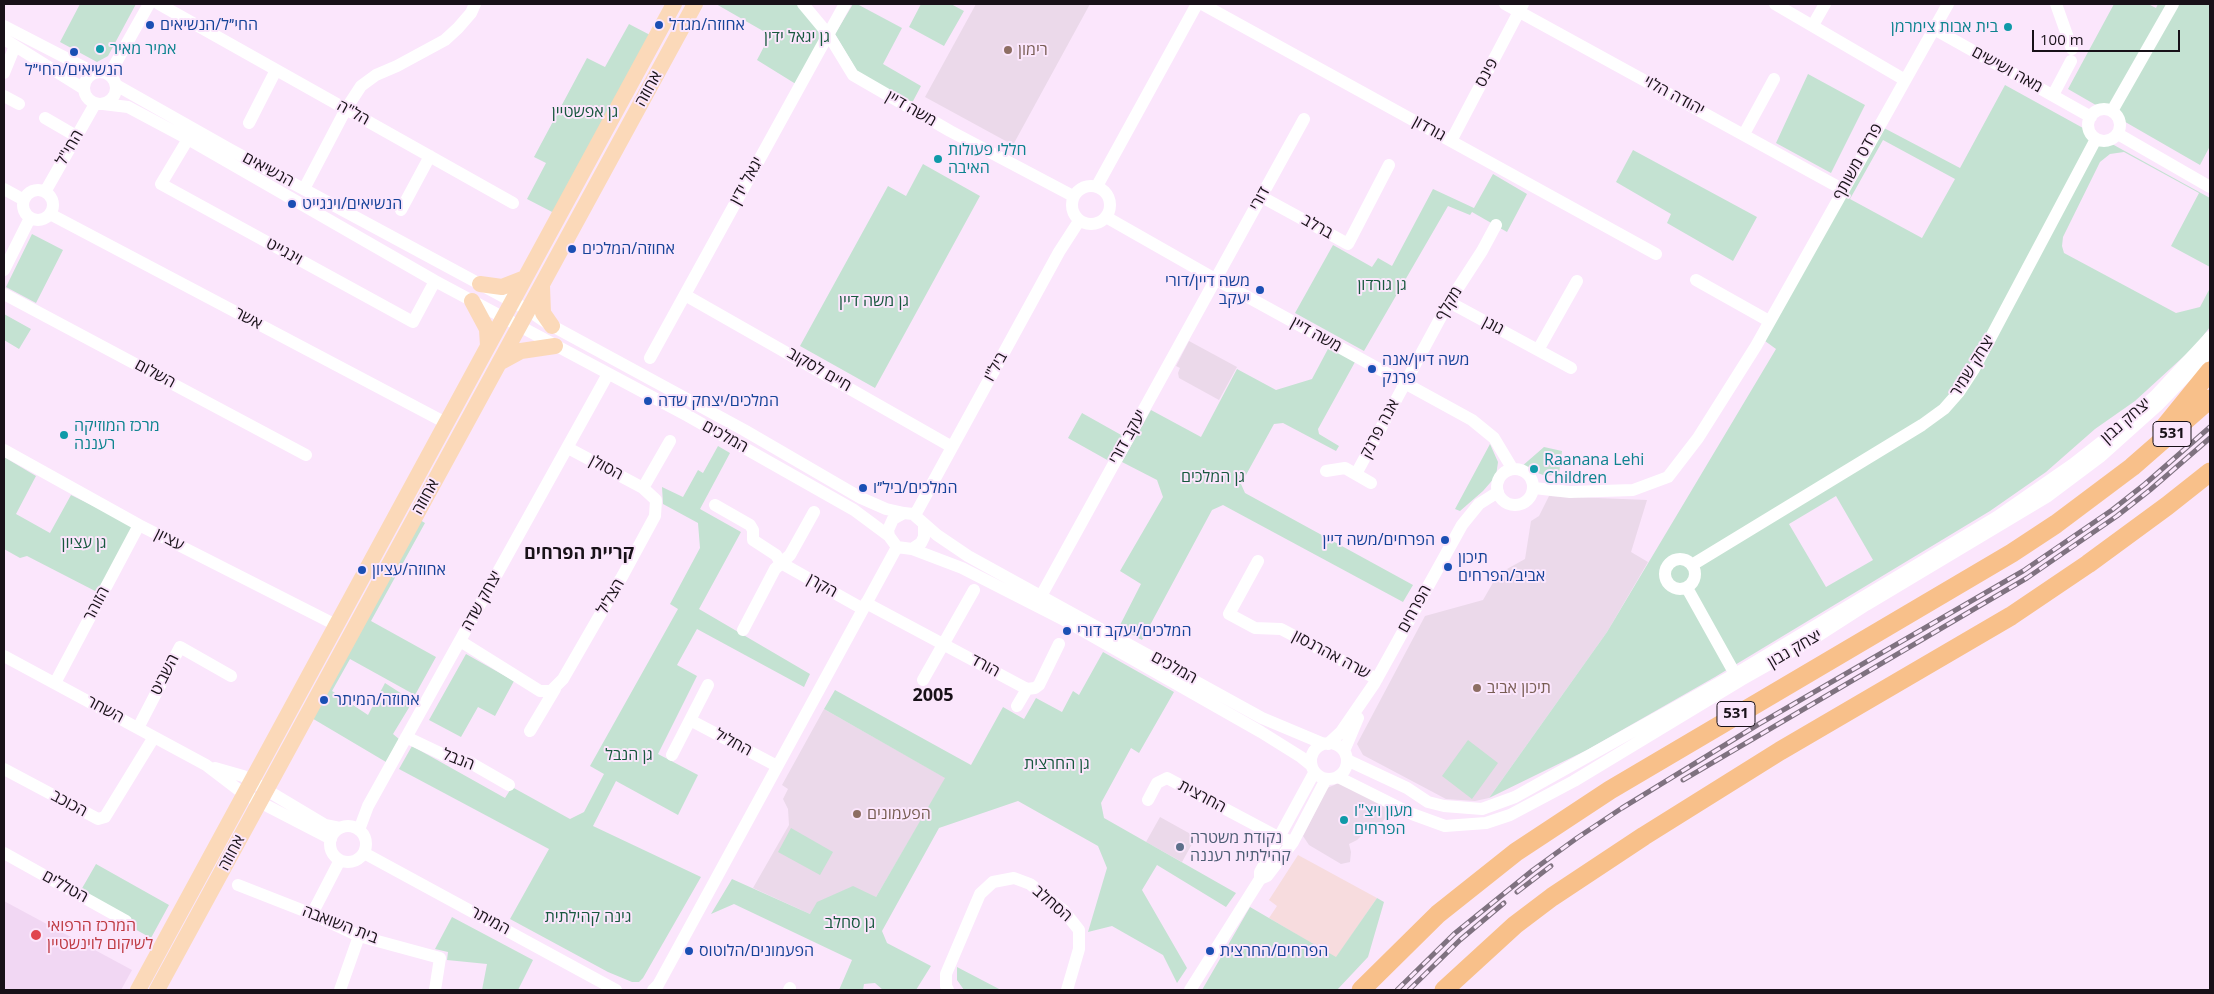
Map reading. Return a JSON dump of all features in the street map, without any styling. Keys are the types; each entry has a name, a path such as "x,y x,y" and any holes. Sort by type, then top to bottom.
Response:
{"highway":[{"path":"2132,467 2210,370"},
{"name":"531","path":"1361,990 1412,938 1476,882 1557,824 1749,706 2004,558 2056,524 2132,467 2210,398"},
{"path":"1444,990 1514,925 1552,897 1644,836 1780,751 2011,616 2088,564 2210,472"}],"main road":[{"name":"אחוזה","path":"138,990 674,4"},
{"name":"אחוזה","path":"157,990 695,4"},
{"path":"480,284 502,287 525,278"},
{"path":"542,283 543,313 552,326"},
{"path":"472,301 487,329 488,346"},
{"path":"499,363 521,351 555,346"}],"street":[{"path":"4,73 9,43 84,89 89,101 99,104 114,97 112,80 149,4"},
{"name":"הל\"ה","path":"159,4 513,204"},
{"path":"304,189 346,109 361,86 376,74 392,68 444,40 471,13 475,4"},
{"name":"משה דיין","path":"803,4 828,34 853,75 943,128 1073,196"},
{"name":"יגאל ידין","path":"650,358 845,4"},
{"path":"1097,186 1197,4"},
{"name":"גורדון","path":"1202,4 1656,254"},
{"name":"יהודה הלוי","path":"1505,4 1521,8 1842,189"},
{"path":"1774,4 1905,80"},
{"path":"1813,25 1824,4"},
{"name":"פרדס משותף","path":"1534,488 1570,492 1633,490 1668,477 1698,438 1769,321 1948,4"},
{"name":"מאה ושישים","path":"2053,95 2071,55 2056,4"},
{"path":"2112,111 2173,4"},
{"name":"פינס","path":"1451,141 1521,8"},
{"path":"4,26 95,73"},
{"name":"מאה ושישים","path":"1934,29 2091,117"},
{"path":"249,124 276,70"},
{"path":"84,89 89,77 95,73 102,72 112,80"},
{"path":"1744,134 1774,79"},
{"name":"הנשיאים","path":"112,80 304,189 528,310"},
{"path":"4,96 19,104"},
{"name":"הנשיאים","path":"99,104 128,107 188,138 435,281 503,318"},
{"name":"החי\"ל","path":"45,192 76,136 99,104"},
{"path":"2102,109 2112,111 2119,120 2118,134 2106,141 2096,139 2089,130 2091,117 2102,109"},
{"path":"46,118 76,136"},
{"name":"דורי","path":"1215,279 1304,119"},
{"path":"2118,134 2210,187"},
{"name":"וינגייט","path":"188,138 161,184 413,322 435,281"},
{"name":"יצחק שמיר","path":"1692,565 1922,425 1944,409 1959,392 1974,369 2096,139"},
{"path":"401,210 430,156"},
{"name":"ברלב","path":"1261,196 1348,244 1389,165"},
{"path":"1092,185 1097,186 1107,194 1109,200 1110,205 1106,217 1096,224 1084,224 1079,221 1072,210 1073,196 1081,188 1092,185"},
{"path":"4,189 24,200"},
{"path":"35,191 45,192 49,195 53,204 50,214 41,220 30,218 24,208 24,200 30,193 35,191"},
{"name":"אשר","path":"50,214 446,423"},
{"name":"משה דיין","path":"1106,217 1480,426 1494,438 1512,468"},
{"path":"4,270 30,218"},
{"name":"ביל\"ו","path":"909,514 952,447 1055,260 1079,221"},
{"name":"מקלף","path":"1404,384 1448,302 1482,251 1496,225"},
{"name":"יעקב דורי","path":"1041,596 1215,279"},
{"path":"1696,280 1769,321"},
{"path":"1538,350 1577,281"},
{"name":"השלום","path":"4,294 306,455"},
{"name":"חיים לסקוב","path":"685,295 952,447"},
{"name":"גונן","path":"1448,302 1570,368"},
{"name":"המלכים","path":"528,310 552,326 744,430 861,498 886,509 909,514"},
{"name":"המלכים","path":"503,318 705,426 854,510 889,536"},
{"name":"יצחק נבון","path":"1345,756 1407,788 1428,802 1444,806 1482,809 1515,797 1735,674 1997,517 2072,465 2113,433 2155,396 2210,337"},
{"name":"יצחק נבון","path":"1332,778 1412,814 1445,826 1486,823 1510,815 1574,781 1741,680 1810,641 1866,605 2048,496 2100,457 2151,412 2210,351"},
{"name":"יצחק שדה","path":"359,830 368,806 608,374"},
{"name":"אנה פרנק","path":"1356,474 1404,384"},
{"path":"644,488 670,441"},
{"name":"הסולן","path":"568,448 644,488 656,500"},
{"name":"עציון","path":"4,450 139,525 336,625"},
{"name":"אנה פרנק","path":"1326,471 1345,468 1371,483"},
{"path":"1518,468 1528,473 1534,483 1534,488 1528,500 1517,505 1505,502 1498,492 1498,480 1506,471 1518,468"},
{"name":"הפרחים","path":"1326,744 1341,732 1375,682 1462,525 1479,504 1498,492"},
{"name":"הצליל","path":"530,731 555,689 564,678 655,516 656,500"},
{"name":"הקרן","path":"715,505 750,525 753,530 753,540 776,555 781,563 865,606"},
{"path":"743,630 775,569 790,556 814,512"},
{"path":"909,514 924,525 924,537 912,549 897,547 889,536 888,530 894,518 909,514"},
{"name":"הזוהר","path":"55,684 139,525"},
{"name":"המלכים","path":"924,525 968,556 1262,718 1326,744"},
{"path":"653,990 658,985 897,547"},
{"name":"המלכים","path":"912,549 962,568 1064,620 1261,732 1301,757 1313,769"},
{"path":"1678,559 1686,560 1692,565 1696,576 1688,588 1678,590 1666,581 1665,571 1669,563 1678,559"},
{"name":"שרה אהרנסון","path":"1258,561 1229,614 1255,628 1281,629 1375,682"},
{"path":"1688,588 1735,674"},
{"path":"923,680 974,590"},
{"name":"הורד","path":"865,606 944,644 1027,689"},
{"path":"460,641 540,691 546,692 555,689"},
{"path":"1017,706 1027,689 1035,688 1039,685 1059,644"},
{"name":"השביט","path":"138,728 180,647 231,676"},
{"name":"השחר","path":"4,656 206,765 243,776 248,788"},
{"name":"הפרחים","path":"1345,756 1375,682"},
{"path":"672,754 708,685"},
{"name":"החליל","path":"690,720 777,766"},
{"name":"הכוכב","path":"4,768 98,819 105,817 154,737"},
{"name":"הנבל","path":"406,737 448,757 468,762 509,785"},
{"path":"1190,990 1260,879 1260,872 1313,769 1313,752 1326,744 1336,745 1345,756 1345,770 1332,778 1293,842 1267,876 1260,879"},
{"path":"1313,769 1332,778"},
{"name":"החרצית","path":"1148,800 1157,783 1167,778 1278,837 1293,842"},
{"path":"248,788 285,803 325,825 340,828 347,826 359,830 365,838 364,853 353,861 340,860 332,851 331,839 340,828"},
{"path":"263,795 331,839"},
{"name":"הטללים","path":"4,853 126,921"},
{"name":"המיתר","path":"364,853 616,990"},
{"path":"312,914 340,860"},
{"name":"הסחלב","path":"948,990 946,974 980,894 992,882 1014,878 1030,884 1064,911 1079,930 1079,949 1067,990"},
{"name":"בית השואבה","path":"238,885 312,914 359,936 440,958 435,990"},
{"path":"340,990 359,936"}],"shaded area":[{"name":"רימון","path":"976,4 1090,4 1013,145 925,97"},
{"path":"1189,341 1237,367 1219,400 1179,378 1180,368 1176,366"},
{"name":"תיכון אביב","path":"1549,496 1647,500 1631,552 1648,562 1607,632 1489,798 1475,801 1446,799 1363,755 1357,744 1425,616 1483,600 1498,574 1525,559 1531,521 1539,516"},
{"name":"הפעמונים","path":"824,709 946,778 876,897 810,914 753,888 789,825 788,809 783,799 788,789 782,785"},
{"path":"1339,783 1389,808 1388,814 1376,831 1367,830 1357,840 1349,844 1351,852 1350,862 1341,864 1309,845 1303,836 1327,788"},
{"path":"1160,817 1196,837 1182,862 1146,842"},
{"path":"1298,855 1377,898 1336,958 1269,918 1277,906 1269,900"},
{"name":"המרכז הרפואי לשיקום לוינשטיין","path":"4,901 132,970 121,990 4,990"}],"green space":[{"path":"80,4 136,4 108,56 97,62 60,42"},
{"name":"גן יגאל ידין","path":"716,4 802,4 828,34 799,86 757,60 770,35"},
{"path":"853,4 857,4 902,28 883,64 921,86 912,103 857,71 835,34"},
{"path":"921,4 951,4 964,11 944,46 909,27"},
{"path":"2114,4 2148,4 2156,8 2158,4 2210,4 2210,146 2200,165 2068,89"},
{"name":"גן אפשטיין","path":"629,24 652,36 556,214 527,199 546,163 534,157 587,58 605,67"},
{"path":"1808,74 1865,105 1831,173 1776,143"},
{"path":"2005,85 2210,198 2210,267 2171,246 2199,193 2124,152 2110,154 2100,162 2063,237 2062,246 2064,253 2176,313 2200,307 2210,288 2210,327 2194,347 2135,401 2095,429 2046,472 1990,511 1715,677 1587,750 1489,798 1607,632 1776,349 1765,341 1884,128 1960,168","holes":["1883,140 1955,179 1922,238 1850,199","1836,496 1873,560 1826,587 1789,524"]},
{"path":"1633,150 1757,217 1733,261 1667,223 1671,214 1616,182"},
{"name":"גן משה דיין","path":"923,164 980,196 875,388 800,346 888,186 906,196"},
{"name":"גן גורדון","path":"1493,174 1527,194 1507,232 1472,212 1470,215 1448,206 1364,351 1295,313 1333,245 1372,267 1378,258 1392,266 1433,189 1474,208"},
{"path":"32,234 63,250 36,303 6,287"},
{"path":"4,314 31,329 19,349 4,340"},
{"name":"גן המלכים","path":"1329,347 1355,362 1318,429 1319,434 1339,446 1336,451 1283,423 1274,424 1241,484 1245,493 1413,585 1403,602 1223,505 1212,510 1142,640 1119,627 1141,584 1120,571 1163,497 1157,480 1122,462 1151,410 1201,437 1237,369 1276,390 1312,379"},
{"path":"1082,413 1123,436 1109,461 1068,438"},
{"path":"1490,444 1498,462 1496,476 1483,491 1460,511 1455,509"},
{"name":"גן הנבל","path":"718,446 730,453 700,509 741,532 699,609 810,674 804,687 697,629 677,665 697,676 658,754 698,775 678,815 616,781 593,826 701,877 643,978 639,982 632,982 608,972 510,919 549,849 399,769 412,746 505,798 512,787 570,819 584,812 604,774 590,766 678,609 670,604 700,548 698,523 663,504 662,487 683,497 698,470 703,473"},
{"path":"1544,447 1562,451 1559,474 1546,476 1521,467"},
{"name":"גן עציון","path":"4,457 36,476 16,514 50,533 71,495 134,526 97,592 27,556 20,558 4,549"},
{"path":"420,520 425,523 371,621 436,657 415,695 350,659 332,691 368,715 385,683 413,701 393,734 399,739 386,762 310,717"},
{"path":"1103,652 1174,692 1139,753 1131,748 1101,803 1104,818 1236,893 1226,907 1157,865 1142,890 1187,968 1177,983 1163,955 1112,926 1088,932 1107,868 1098,846 1018,801 939,828 882,931 887,943 931,966 916,990 883,990 875,983 864,984 863,990 839,990 852,960 734,904 711,914 732,879 810,914 817,902 853,886 876,897 945,778 824,709 835,690 971,765 1003,707 1024,719 1036,698 1062,712 1073,691 1079,695"},
{"path":"466,654 514,681 495,716 478,707 461,737 429,720"},
{"path":"1468,740 1498,763 1472,799 1442,776"},
{"path":"791,828 833,852 820,875 778,852"},
{"path":"96,864 169,905 151,938 77,897"},
{"path":"1377,898 1384,902 1368,957 1337,990 1202,990 1250,907 1336,957"},
{"path":"452,917 533,960 518,990 482,990 487,964 447,960 448,952 435,949"},
{"path":"957,967 1001,990 964,990 957,980"}],"railway":[{"path":"1397,990 1454,934 1533,870 1577,838 1622,808 1759,724 2023,571 2112,510 2210,427"},
{"path":"1683,780 2027,578 2117,516 2210,438"},
{"path":"1517,892 1551,866"},
{"path":"1409,990 1460,940 1504,903"}],"place":[{"name":"החי״ל/הנשיאים","path":"150,25"},
{"name":"אחוזה/מגדל","path":"659,25"},
{"name":"בית אבות צימרמן","path":"2008,27"},
{"name":"אמיר מאיר","path":"100,49"},
{"name":"רימון","path":"1008,50"},
{"name":"הנשיאים/החי״ל","path":"74,52"},
{"name":"חללי פעולות האיבה","path":"938,159"},
{"name":"הנשיאים/וינגייט","path":"292,204"},
{"name":"אחוזה/המלכים","path":"572,249"},
{"name":"משה דיין/דורי יעקב","path":"1260,290"},
{"name":"משה דיין/אנה פרנק","path":"1372,369"},
{"name":"המלכים/יצחק שדה","path":"648,401"},
{"name":"מרכז המוזיקה רעננה","path":"64,435"},
{"name":"Raanana Lehi Children","path":"1534,469"},
{"name":"המלכים/ביל״ו","path":"863,488"},
{"name":"הפרחים/משה דיין","path":"1445,540"},
{"name":"תיכון אביב/הפרחים","path":"1448,567"},
{"name":"אחוזה/עציון","path":"362,570"},
{"name":"המלכים/יעקב דורי","path":"1067,631"},
{"name":"תיכון אביב","path":"1477,688"},
{"name":"אחוזה/המיתר","path":"324,700"},
{"name":"הפעמונים","path":"857,814"},
{"name":"מעון ויצ\"ו הפרחים","path":"1344,820"},
{"name":"נקודת משטרה קהילתית רעננה","path":"1180,847"},
{"name":"המרכז הרפואי לשיקום לוינשטיין","path":"36,935"},
{"name":"הפעמונים/הלוטוס","path":"689,951"},
{"name":"הפרחים/החרצית","path":"1210,951"}],"district":[{"name":"קריית הפרחים","path":"579,554"},
{"name":"2005","path":"933,696"}],"park label":[{"name":"גן החרצית","path":"1057,764"},
{"name":"גינה קהילתית","path":"588,917"},
{"name":"גן סחלב","path":"850,923"}]}
